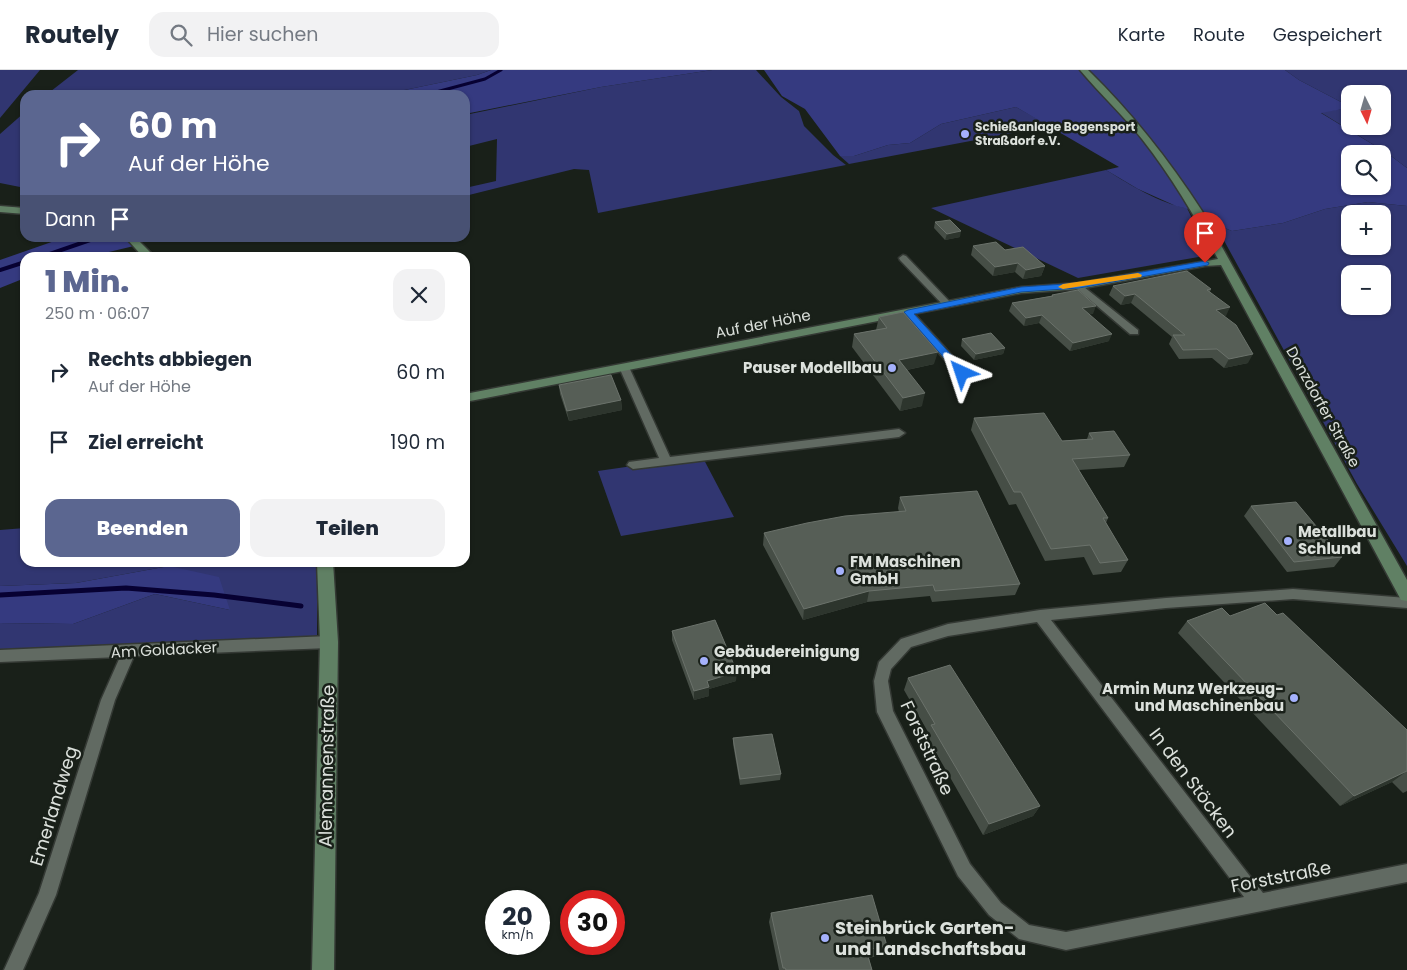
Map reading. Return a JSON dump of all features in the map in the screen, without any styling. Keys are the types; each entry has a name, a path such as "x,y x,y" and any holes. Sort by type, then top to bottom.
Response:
{"street":[{"name":"Donzdorfer Straße","path":"1084,70 1118,103 1181,186 1211,235 1407,595"},
{"path":"0,209 20,211"},
{"path":"135,242 146,252"},
{"path":"903,258 947,304"},
{"name":"Auf der Höhe","path":"470,397 1021,290 1079,286 1205,263 1224,262"},
{"path":"1079,286 1134,332"},
{"path":"908,312 962,373"},
{"path":"624,367 666,460"},
{"path":"633,464 899,433"},
{"name":"Alemannenstraße","path":"323,970 329,642 325,567"},
{"name":"Forststraße","path":"1407,603 1293,594 1040,616 948,630 906,643 884,666 882,681 884,712 964,870 995,909 1025,933 1066,941 1407,873"},
{"name":"In den Stöcken","path":"1040,616 1259,902"},
{"name":"Am Goldacker","path":"0,656 329,642"},
{"name":"Emerlandweg","path":"13,970 47,895 108,700 129,652"}],"shaded area":[{"path":"0,70 40,70 23,90 20,90 20,94 0,118"},
{"path":"78,70 491,70 477,75 405,90 52,90"},
{"path":"491,70 712,70 601,87 470,113 470,90 405,90 477,75"},
{"path":"712,70 756,70 781,97 799,111 804,126 833,155 846,165 598,213 589,170 574,169 470,195 470,187 496,181 497,139 470,146 470,114 601,87"},
{"path":"764,70 1285,70 1299,80 1341,102 1341,109 1321,113 1341,125 1341,135 1357,135 1374,145 1341,145 1341,195 1391,195 1391,156 1407,168 1407,206 1368,202 1341,205 1283,223 1232,231 1215,224 1197,211 1176,206 1138,189 1106,170 1119,167 1016,107 941,124 910,143 888,145 854,156 840,156 805,109 782,96"},
{"path":"1285,70 1407,70 1407,168 1391,156 1391,145 1374,145 1358,135 1391,135 1391,85 1341,85 1341,102 1299,80"},
{"name":"Schießanlage Bogensport Straßdorf e.V.","path":"1016,107 1050,126 849,164 840,156 854,156 888,145 910,143 941,124"},
{"path":"1341,109 1341,125 1320,112"},
{"path":"20,116 20,187 0,183 0,134"},
{"path":"1106,170 1155,198 1187,208 1210,255 1078,278 931,208"},
{"path":"1368,202 1407,206 1407,566 1357,484 1215,224 1232,231 1283,223 1325,209 1341,206 1341,255 1391,255 1391,205 1350,205"},
{"path":"52,242 129,242 134,246 109,252 23,252"},
{"path":"20,253 20,280 0,288 0,260"},
{"path":"702,456 734,517 621,536 598,471"},
{"path":"20,528 20,567 164,567 76,583 0,586 0,530"},
{"path":"164,567 174,567 219,577 230,610 155,594 73,624 0,623 0,586 76,583"},
{"path":"170,567 317,567 317,636 0,650 0,623 73,624 155,594 230,610"}],"building":[{"path":"950,220 961,231 947,234 935,222"},
{"path":"996,242 1005,250 1023,247 1045,266 1026,270 1018,263 995,267 973,246"},
{"path":"1187,271 1211,289 1207,290 1230,307 1216,310 1236,325 1253,354 1229,359 1217,349 1183,350 1173,335 1185,335 1135,294 1125,296 1113,286"},
{"path":"1078,290 1096,306 1082,308 1112,334 1073,343 1042,315 1026,318 1012,303 1053,296"},
{"name":"Pauser Modellbau","path":"903,312 938,352 899,360 925,393 903,398 854,334 887,328 879,317"},
{"path":"991,333 1005,348 976,354 962,339"},
{"path":"611,375 621,400 567,411 559,385"},
{"path":"1044,413 1062,441 1093,439 1089,433 1114,431 1130,455 1072,459 1108,518 1103,518 1128,560 1100,563 1090,545 1051,549 1021,492 1014,492 974,418"},
{"path":"977,491 1020,584 935,591 933,585 869,591 804,609 764,533 845,516 906,511 900,497"},
{"path":"1296,502 1342,557 1294,562 1251,506"},
{"name":"Armin Munz Werkzeug- und Maschinenbau","path":"1265,603 1277,615 1283,613 1407,730 1407,771 1354,796 1187,621 1222,608 1230,616"},
{"name":"Gebäudereinigung Kampa","path":"715,620 737,672 707,681 709,687 694,691 672,631"},
{"path":"950,665 1040,806 989,824 931,725 935,724 908,678"},
{"path":"772,734 781,774 740,779 733,738"},
{"name":"Steinbrück Garten- und Landschaftsbau","path":"872,895 887,946 866,950 872,970 786,970 783,968 771,913"}],"waterway":[{"path":"444,90 485,79 501,70"},
{"path":"55,252 84,242"},
{"path":"0,270 20,264"},
{"path":"0,595 126,588 214,595 301,606"}],"slow traffic":[{"path":"1063,287 1079,286 1138,275"}],"place":[{"name":"Schießanlage Bogensport Straßdorf e.V.","path":"965,134"},
{"name":"Pauser Modellbau","path":"892,368"},
{"name":"Metallbau Schlund","path":"1288,541"},
{"name":"FM Maschinen GmbH","path":"840,571"},
{"name":"Gebäudereinigung Kampa","path":"704,661"},
{"name":"Armin Munz Werkzeug- und Maschinenbau","path":"1294,698"},
{"name":"Steinbrück Garten- und Landschaftsbau","path":"825,938"}],"route":[{"path":"962,373 908,312 1021,290 1079,286 1205,263"}]}
